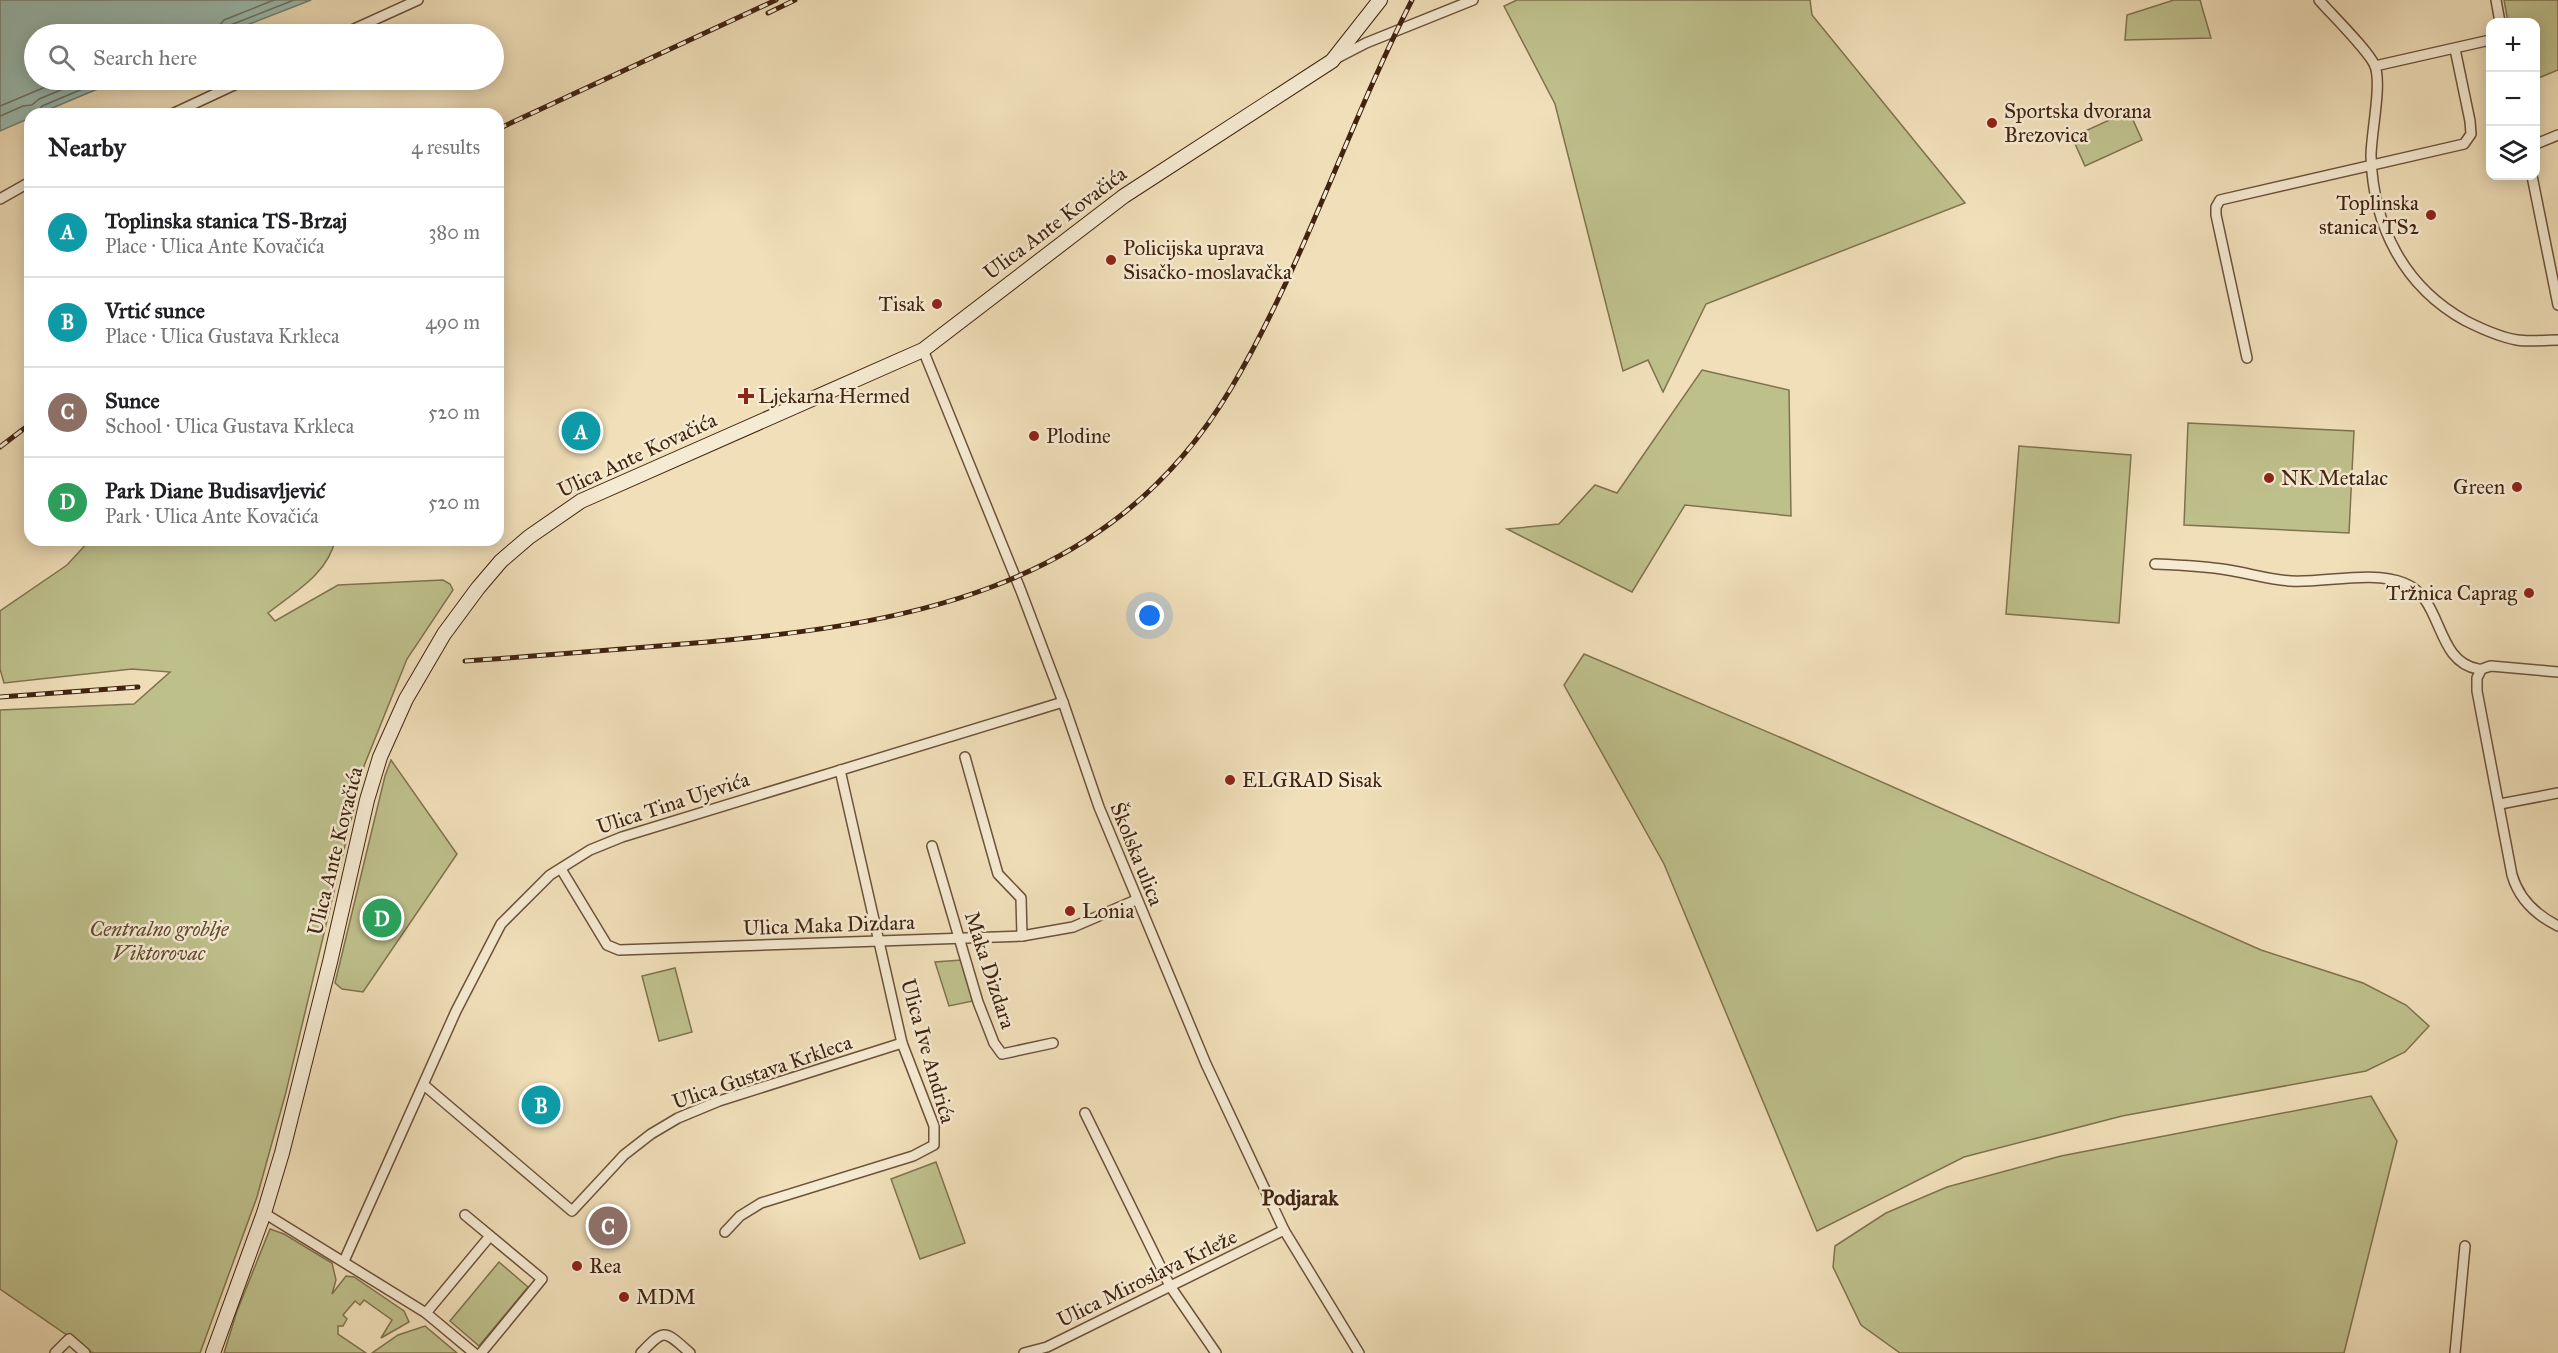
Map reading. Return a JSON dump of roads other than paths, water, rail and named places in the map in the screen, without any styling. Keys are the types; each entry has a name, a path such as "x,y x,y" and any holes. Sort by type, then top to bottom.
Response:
{"main road":[{"name":"Ulica Ante Kovačića","path":"213,1353 264,1213 299,1087 367,800 380,758 406,699 444,634 501,561 529,537 581,501 923,350 1116,202 1332,61 1380,0"}],"street":[{"path":"365,24 418,0"},
{"path":"1332,61 1366,43 1473,0"},
{"path":"2319,0 2375,66 2372,165 2377,207 2390,244 2407,270 2434,299 2456,316 2504,337 2558,340"},
{"path":"2496,0 2499,18"},
{"path":"2375,66 2486,41"},
{"path":"2247,358 2216,215 2217,204 2220,200 2467,141 2471,134 2470,121 2454,48"},
{"path":"185,108 224,90"},
{"path":"2540,142 2558,135"},
{"path":"2533,180 2558,305"},
{"path":"0,200 24,186"},
{"name":"Školska ulica","path":"923,350 1063,702 1099,807 1206,1064 1284,1230 1359,1353"},
{"path":"2155,564 2226,569 2287,581 2356,578 2405,583 2422,596 2455,658 2459,662 2481,670"},
{"path":"2558,672 2491,666 2481,670 2477,678 2477,691 2512,875 2517,890 2536,913 2558,926"},
{"name":"Ulica Tina Ujevića","path":"344,1261 456,1011 501,924 550,875 590,850 622,837 1063,702"},
{"name":"Maka Dizdara","path":"965,757 998,874 1021,898 1022,936"},
{"name":"Ulica Ive Andrića","path":"725,1232 740,1216 760,1203 914,1156 933,1145 934,1126 902,1043 840,770"},
{"path":"2500,804 2558,794"},
{"name":"Maka Dizdara","path":"932,846 978,1002 994,1043 1002,1054 1053,1043"},
{"name":"Ulica Maka Dizdara","path":"561,868 603,938 613,949 1022,936 1073,927 1136,900"},
{"name":"Ulica Gustava Krkleca","path":"424,1085 572,1211 624,1155 651,1134 678,1118 719,1101 902,1043"},
{"path":"1085,1113 1170,1286 1216,1353"},
{"path":"264,1213 426,1313 474,1353"},
{"path":"465,1215 542,1279 481,1353"},
{"name":"Ulica Miroslava Krleže","path":"1024,1353 1049,1350 1170,1286 1284,1230"},
{"path":"426,1313 490,1236"},
{"path":"2455,1353 2465,1246"},
{"path":"641,1353 657,1336 664,1334 671,1336 690,1353"},
{"path":"56,1353 69,1339 85,1353"}],"water":[{"path":"0,0 311,0 250,24 24,24 24,90 95,90 52,108 24,108 24,121 0,131"}],"railway":[{"path":"504,126 776,0"},
{"path":"768,13 795,0"},
{"path":"465,661 764,636 843,625 919,610 992,587 1061,555 1124,513 1180,459 1230,390 1256,343 1303,246 1366,97 1412,0"},
{"path":"0,447 24,429"},
{"path":"0,697 138,687"}],"place":[{"name":"Sportska dvorana Brezovica","path":"1992,123"},
{"name":"Toplinska stanica TS2","path":"2431,215"},
{"name":"Policijska uprava Sisačko-moslavačka","path":"1111,260"},
{"name":"Tisak","path":"937,304"},
{"name":"Ljekarna Hermed","path":"746,396"},
{"name":"Toplinska stanica TS-Brzaj","path":"581,431"},
{"name":"Plodine","path":"1034,436"},
{"name":"NK Metalac","path":"2269,478"},
{"name":"Green","path":"2517,487"},
{"name":"Tržnica Caprag","path":"2529,593"},
{"name":"ELGRAD Sisak","path":"1230,780"},
{"name":"Lonia","path":"1070,911"},
{"name":"Park Diane Budisavljević","path":"382,918"},
{"name":"Vrtić sunce","path":"541,1105"},
{"name":"Sunce","path":"608,1226"},
{"name":"Rea","path":"577,1266"},
{"name":"MDM","path":"624,1297"}],"district":[{"name":"Podjarak","path":"1300,1197"}],"park label":[{"name":"Centralno groblje Viktorovac","path":"159,941"}]}
